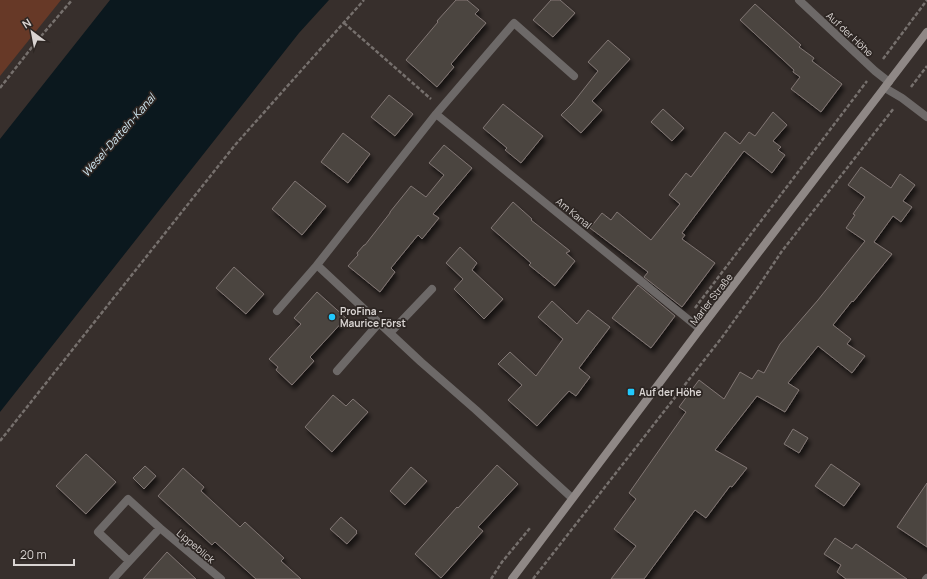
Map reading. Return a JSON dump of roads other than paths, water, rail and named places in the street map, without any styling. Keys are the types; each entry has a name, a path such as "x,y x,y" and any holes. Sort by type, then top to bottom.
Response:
{"main road":[{"name":"Marler Straße","path":"512,579 700,329 927,32"}],"street":[{"name":"Auf der Höhe","path":"799,0 875,71 887,85 927,117"},
{"path":"277,311 317,265 439,111 514,23 574,76"},
{"name":"Am Kanal","path":"439,111 700,329"},
{"path":"317,265 421,362 572,498"},
{"path":"390,333 432,289"},
{"path":"336,371 379,323"},
{"name":"Lippeblick","path":"129,561 98,532 128,499 221,579"},
{"path":"113,579 160,528"}],"water":[{"name":"Wesel-Datteln-Kanal","path":"110,0 329,0 299,33 0,412 0,139"}],"place":[{"name":"ProFina - Maurice Först","path":"332,317"},
{"name":"Auf der Höhe","path":"631,392"}]}
